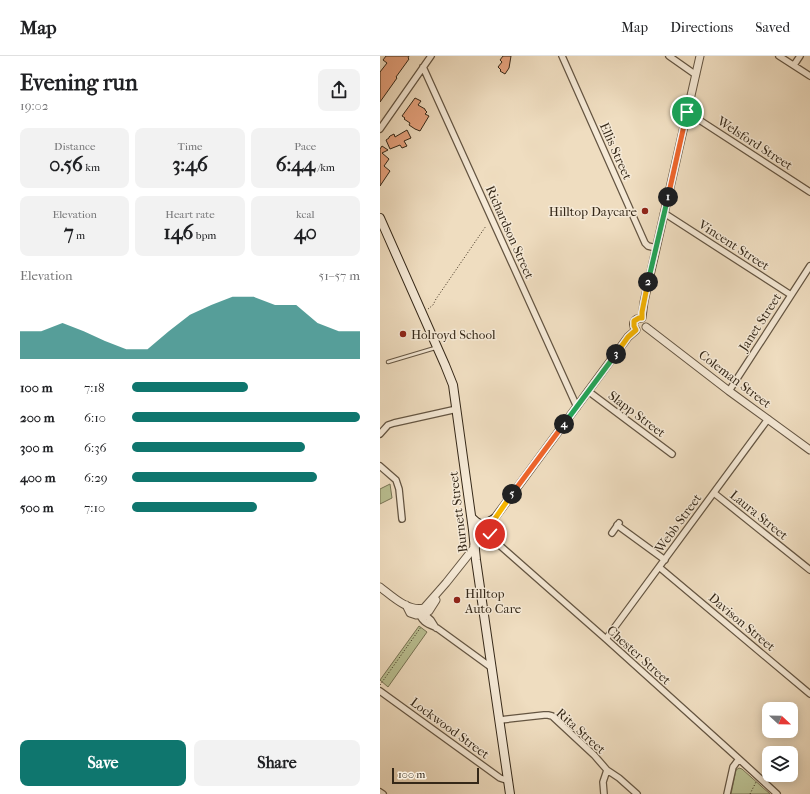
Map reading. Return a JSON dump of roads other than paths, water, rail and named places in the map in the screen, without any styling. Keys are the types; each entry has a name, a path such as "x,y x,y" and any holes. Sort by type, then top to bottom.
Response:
{"main road":[{"name":"Burnett Street","path":"380,218 438,347 453,385 472,518 474,546 510,794"},
{"path":"472,518 476,523 481,525 494,520"}],"street":[{"path":"380,129 431,56"},
{"name":"Ellis Street","path":"562,56 645,243 648,246 656,248"},
{"path":"670,56 696,75"},
{"path":"420,612 446,583 481,535 494,520 628,337 636,330 640,331 646,327 645,321 642,318 644,302 700,56"},
{"path":"779,56 810,76"},
{"path":"794,65 800,56"},
{"name":"Richardson Street","path":"424,67 577,407"},
{"name":"Welsford Street","path":"687,112 810,192"},
{"name":"Vincent Street","path":"664,213 791,295"},
{"name":"Janet Street","path":"729,391 810,266"},
{"path":"636,330 634,322 636,319 642,318"},
{"name":"Coleman Street","path":"646,327 729,391 810,449"},
{"name":"Slapp Street","path":"588,392 672,454"},
{"path":"380,434 388,425 394,423 457,409"},
{"name":"Webb Street","path":"606,639 768,419"},
{"path":"380,466 396,480 399,489 402,519"},
{"name":"Laura Street","path":"714,493 810,570"},
{"path":"474,546 487,532 494,520"},
{"path":"612,533 618,523 665,560"},
{"name":"Chester Street","path":"487,532 497,543 606,639 777,794"},
{"name":"Davison Street","path":"660,567 810,694"},
{"path":"380,587 405,605 420,612 431,620 437,628 492,668"},
{"name":"Lockwood Street","path":"380,691 500,778 509,781"},
{"name":"Rita Street","path":"500,720 544,714 550,715 594,755 607,770 619,778 637,794"},
{"path":"727,794 733,767 739,759"},
{"path":"604,794 603,782 607,770"}],"lane":[{"path":"388,362 438,347"}],"place":[{"name":"Hilltop Daycare","path":"645,211"},
{"name":"Holroyd School","path":"403,334"},
{"name":"Hilltop Auto Care","path":"457,600"}]}
